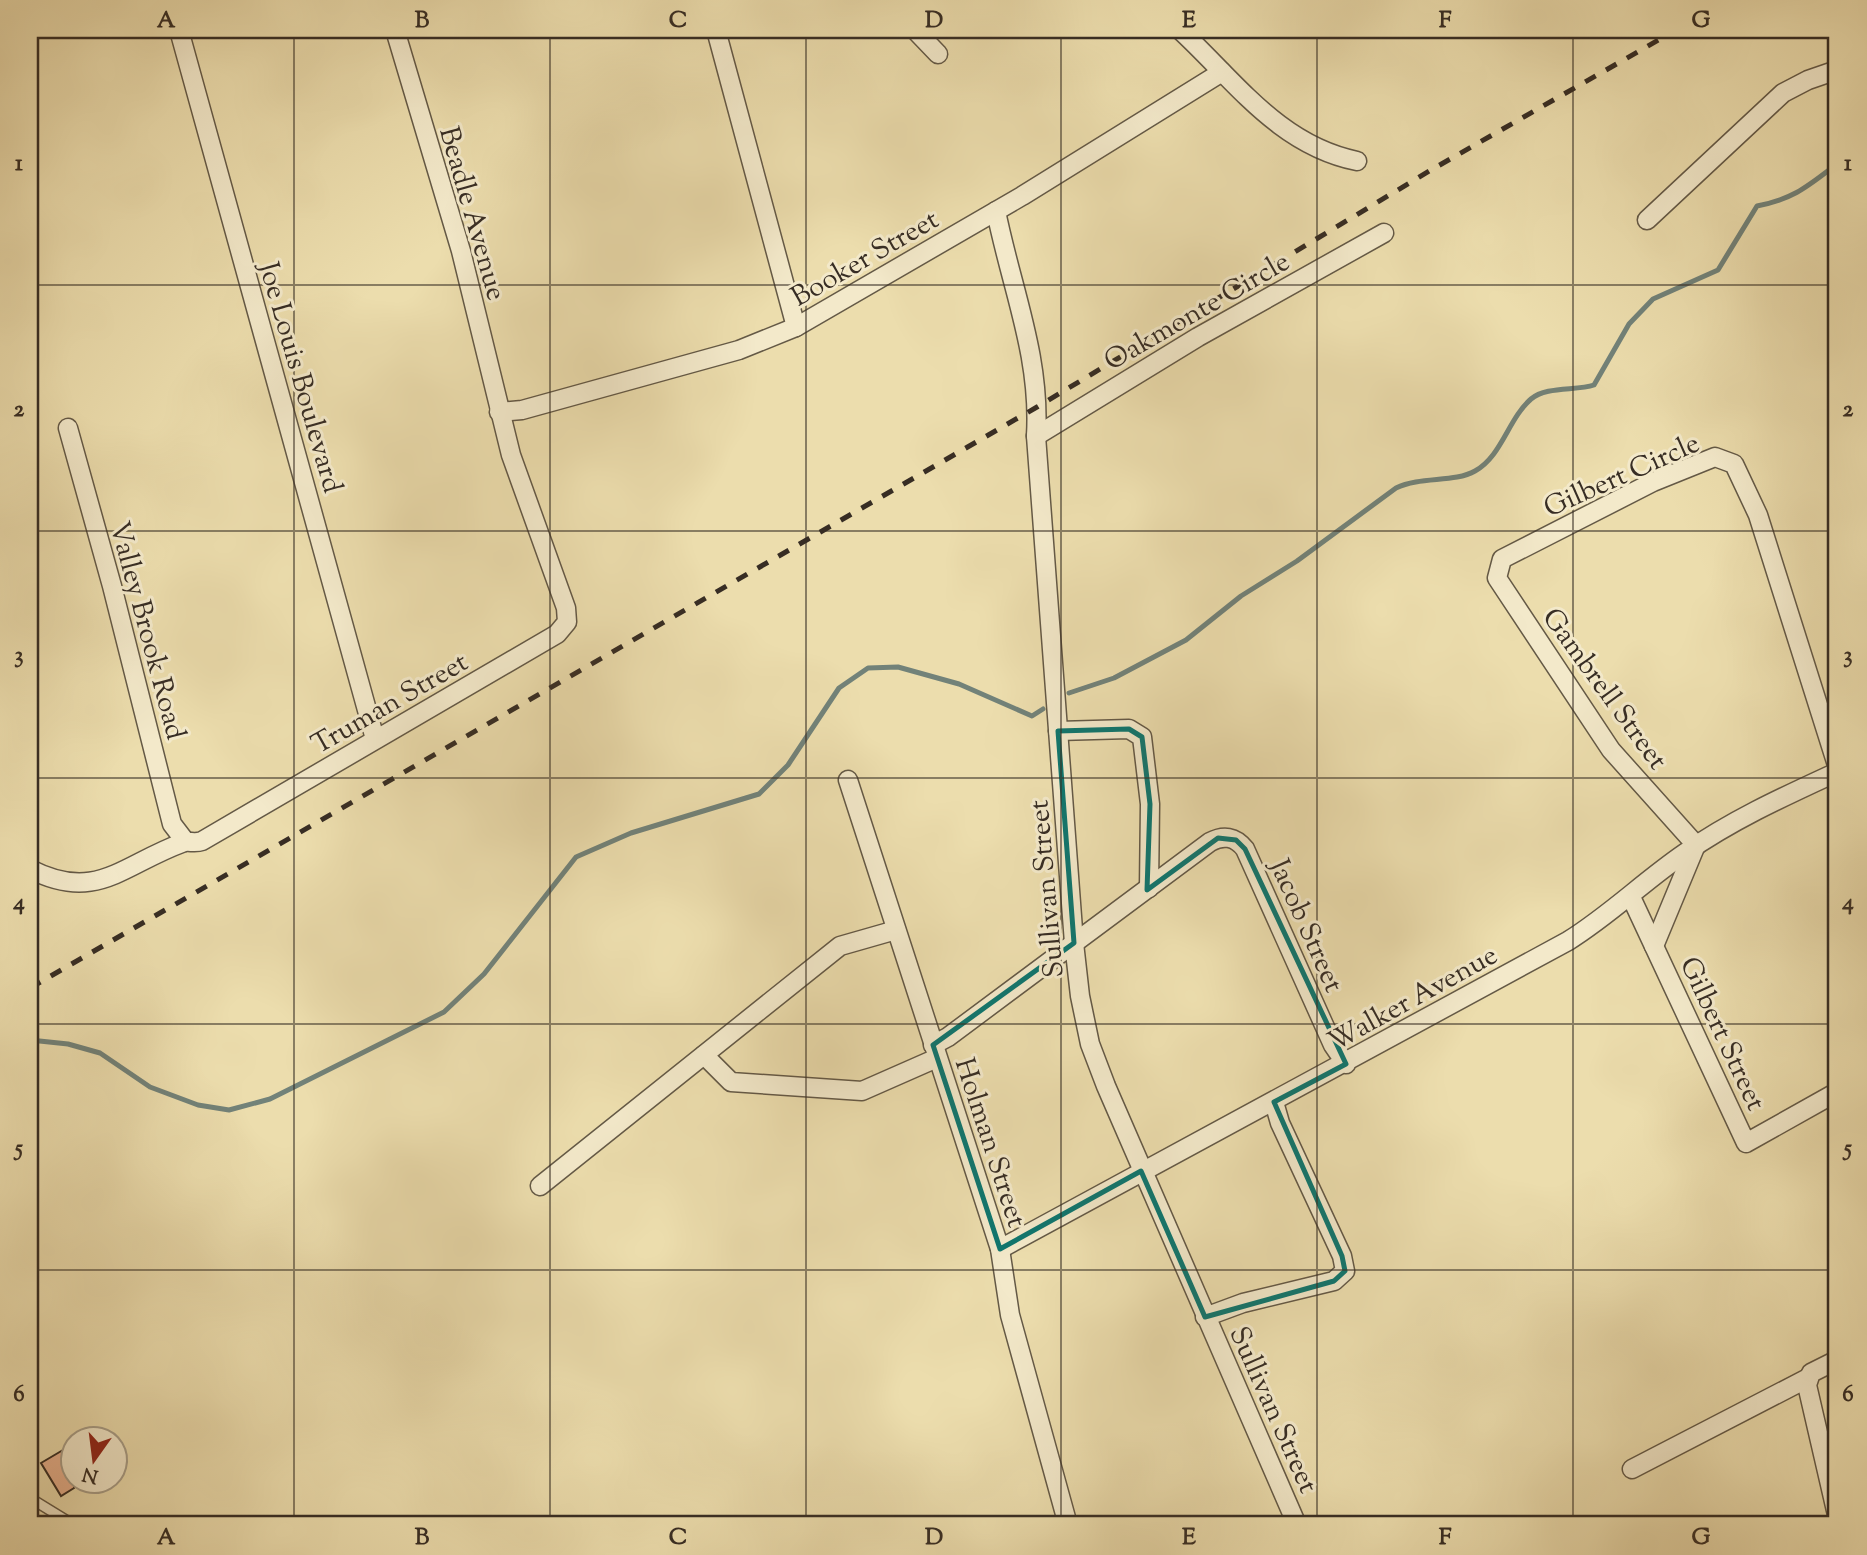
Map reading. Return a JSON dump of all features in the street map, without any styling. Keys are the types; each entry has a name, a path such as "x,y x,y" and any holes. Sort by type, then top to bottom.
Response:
{"street":[{"name":"Joe Louis Boulevard","path":"179,30 375,739"},
{"name":"Beadle Avenue","path":"395,30 461,251 499,412"},
{"path":"716,30 796,327"},
{"path":"915,30 938,54"},
{"path":"1180,30 1296,139 1324,153 1357,161"},
{"path":"1647,220 1783,93 1808,80 1837,70"},
{"name":"Booker Street","path":"499,412 522,410 739,350 796,327 996,211 1222,72"},
{"name":"Sullivan Street","path":"996,211 1029,341 1038,407 1036,436 1074,943 1080,996 1090,1044 1141,1171 1297,1525"},
{"name":"Oakmonte Circle","path":"1036,436 1198,337 1384,233"},
{"name":"Truman Street","path":"30,869 66,884 81,884 106,879 185,841 202,841 557,634 567,622 566,608 511,455 499,412"},
{"name":"Valley Brook Road","path":"68,428 113,586 172,824 185,841"},
{"name":"Gilbert Circle","path":"1505,590 1497,578 1502,559 1653,482 1715,457 1734,464 1758,515 1837,765"},
{"name":"Gambrell Street","path":"1505,590 1611,750 1696,845"},
{"path":"704,1055 731,1082 862,1091 935,1051 948,1037 1150,888 1150,804 1142,737 1129,729 1058,732"},
{"name":"Walker Avenue","path":"1000,1249 1569,941 1718,830 1837,772"},
{"name":"Holman Street","path":"848,780 1000,1249 1010,1315 1068,1525"},
{"name":"Jacob Street","path":"1150,888 1218,838 1228,837 1242,845 1333,1045 1346,1064"},
{"path":"1654,946 1696,845"},
{"name":"Gilbert Street","path":"1631,897 1746,1143 1837,1092"},
{"path":"540,1186 840,946 896,930"},
{"path":"1205,1317 1242,1303 1334,1281 1345,1271 1342,1256 1280,1123 1274,1102"},
{"path":"1632,1469 1808,1378 1823,1366 1837,1360"},
{"path":"1808,1378 1808,1390 1837,1515"}],"lane":[{"path":"30,1498 74,1525"}],"highlighted area":[{"path":"1129,729 1142,737 1150,804 1147,890 1218,838 1236,840 1245,849 1346,1064 1274,1102 1342,1256 1345,1271 1334,1281 1205,1317 1141,1171 1000,1249 933,1045 1074,943 1058,731"}],"building":[{"path":"60,1452 60,1494 41,1463"}],"waterway":[{"path":"1069,693 1114,678 1186,640 1241,596 1297,561 1396,488 1416,482 1467,475 1475,471 1492,456 1516,417 1531,399 1553,390 1594,385 1629,324 1653,299 1718,270 1757,206 1791,195 1837,164"},
{"path":"30,1040 68,1044 100,1053 150,1087 198,1105 229,1110 270,1099 444,1012 484,974 576,857 631,833 759,794 788,765 839,688 868,668 898,667 959,684 1032,716 1043,709"}],"railway":[{"path":"30,988 1037,407 1431,170 1676,30"}]}
